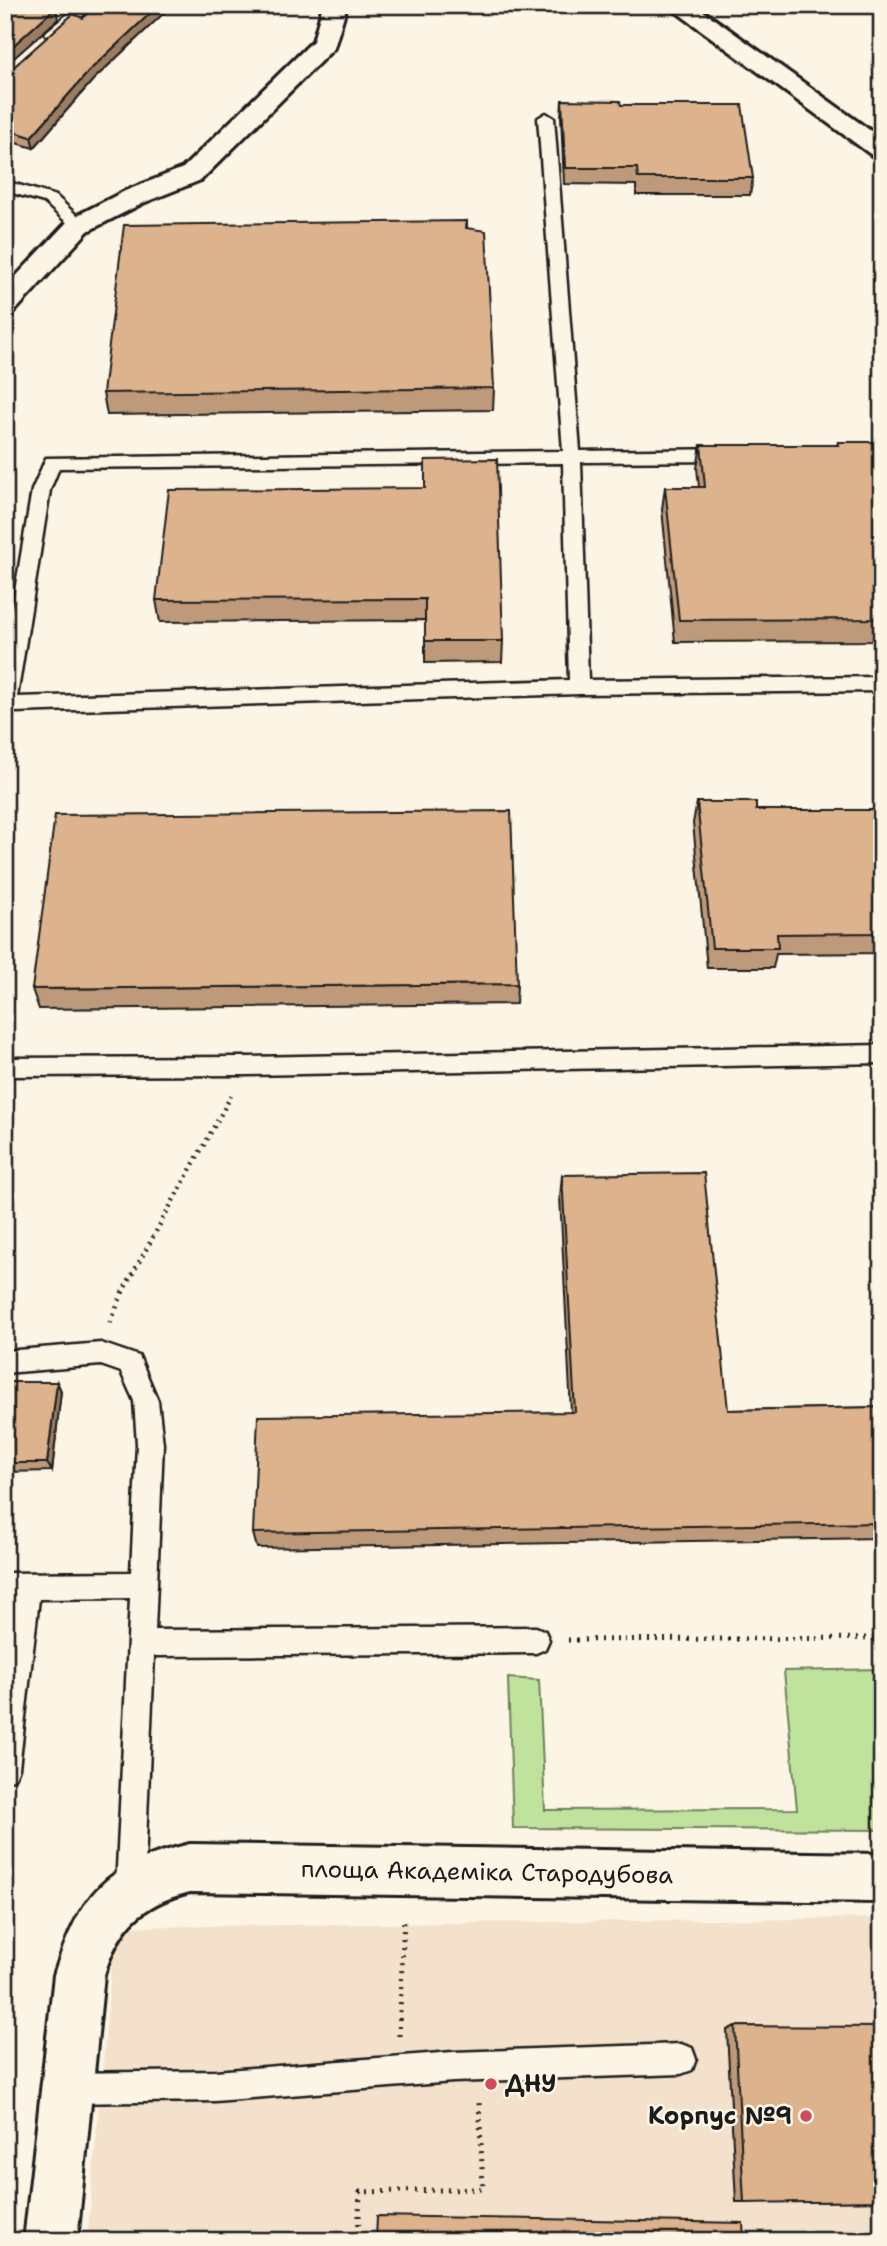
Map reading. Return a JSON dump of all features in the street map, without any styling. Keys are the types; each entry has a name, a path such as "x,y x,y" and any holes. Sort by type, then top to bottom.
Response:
{"street":[{"path":"5,305 79,225 134,197 192,174 325,43 335,5"},
{"path":"680,5 882,151"},
{"name":"площа Академіка Стародубова","path":"118,1900 159,1874 190,1868 882,1878"},
{"path":"50,2241 79,1975 89,1941 118,1900"}],"lane":[{"path":"43,41 88,5"},
{"path":"546,118 572,455 579,687"},
{"path":"5,186 50,199 79,225"},
{"path":"747,455 52,462 41,490 6,707 579,687 882,684"},
{"path":"5,1067 247,1066 882,1054"},
{"path":"5,1363 101,1354 130,1364 146,1401 150,1444 140,1643 118,1900"},
{"path":"5,1768 17,1586 143,1584"},
{"path":"140,1643 536,1640"},
{"path":"67,2088 215,2086 477,2066 681,2059"}],"path":[{"path":"101,1354 116,1304 247,1066"},
{"path":"536,1640 882,1638"},
{"path":"399,2028 407,1871"},
{"path":"358,2241 360,2192 483,2189 477,2066"}],"shaded area":[{"name":"ДНУ","path":"882,1918 882,2241 87,2241 115,1927"}],"green space":[{"path":"882,1669 882,1830 513,1828 508,1678 539,1680 545,1810 797,1809 784,1671"}],"building":[{"path":"5,5 51,5 56,7 5,53"},
{"path":"97,5 159,5 91,69 31,137 5,129 5,73 73,14 83,18"},
{"path":"562,100 620,101 621,105 742,105 753,178 638,178 637,168 565,168"},
{"path":"467,221 466,228 486,231 494,388 103,393 124,225"},
{"path":"838,442 882,442 882,619 679,620 665,487 705,487 701,445 839,445"},
{"path":"497,459 503,641 425,641 425,599 156,600 169,490 425,488 425,460"},
{"path":"697,802 756,802 756,810 882,810 882,933 777,934 778,948 712,948"},
{"path":"511,811 517,984 32,989 55,815"},
{"path":"704,1173 728,1410 882,1407 882,1523 253,1533 258,1416 575,1412 562,1175"},
{"path":"5,1382 57,1382 47,1463 5,1463"},
{"name":"Корпус №9","path":"735,2026 882,2027 882,2201 744,2203"},
{"path":"377,2216 743,2223 744,2241 376,2241"}],"place":[{"name":"ДНУ","path":"491,2084"},
{"name":"Корпус №9","path":"806,2116"}]}
